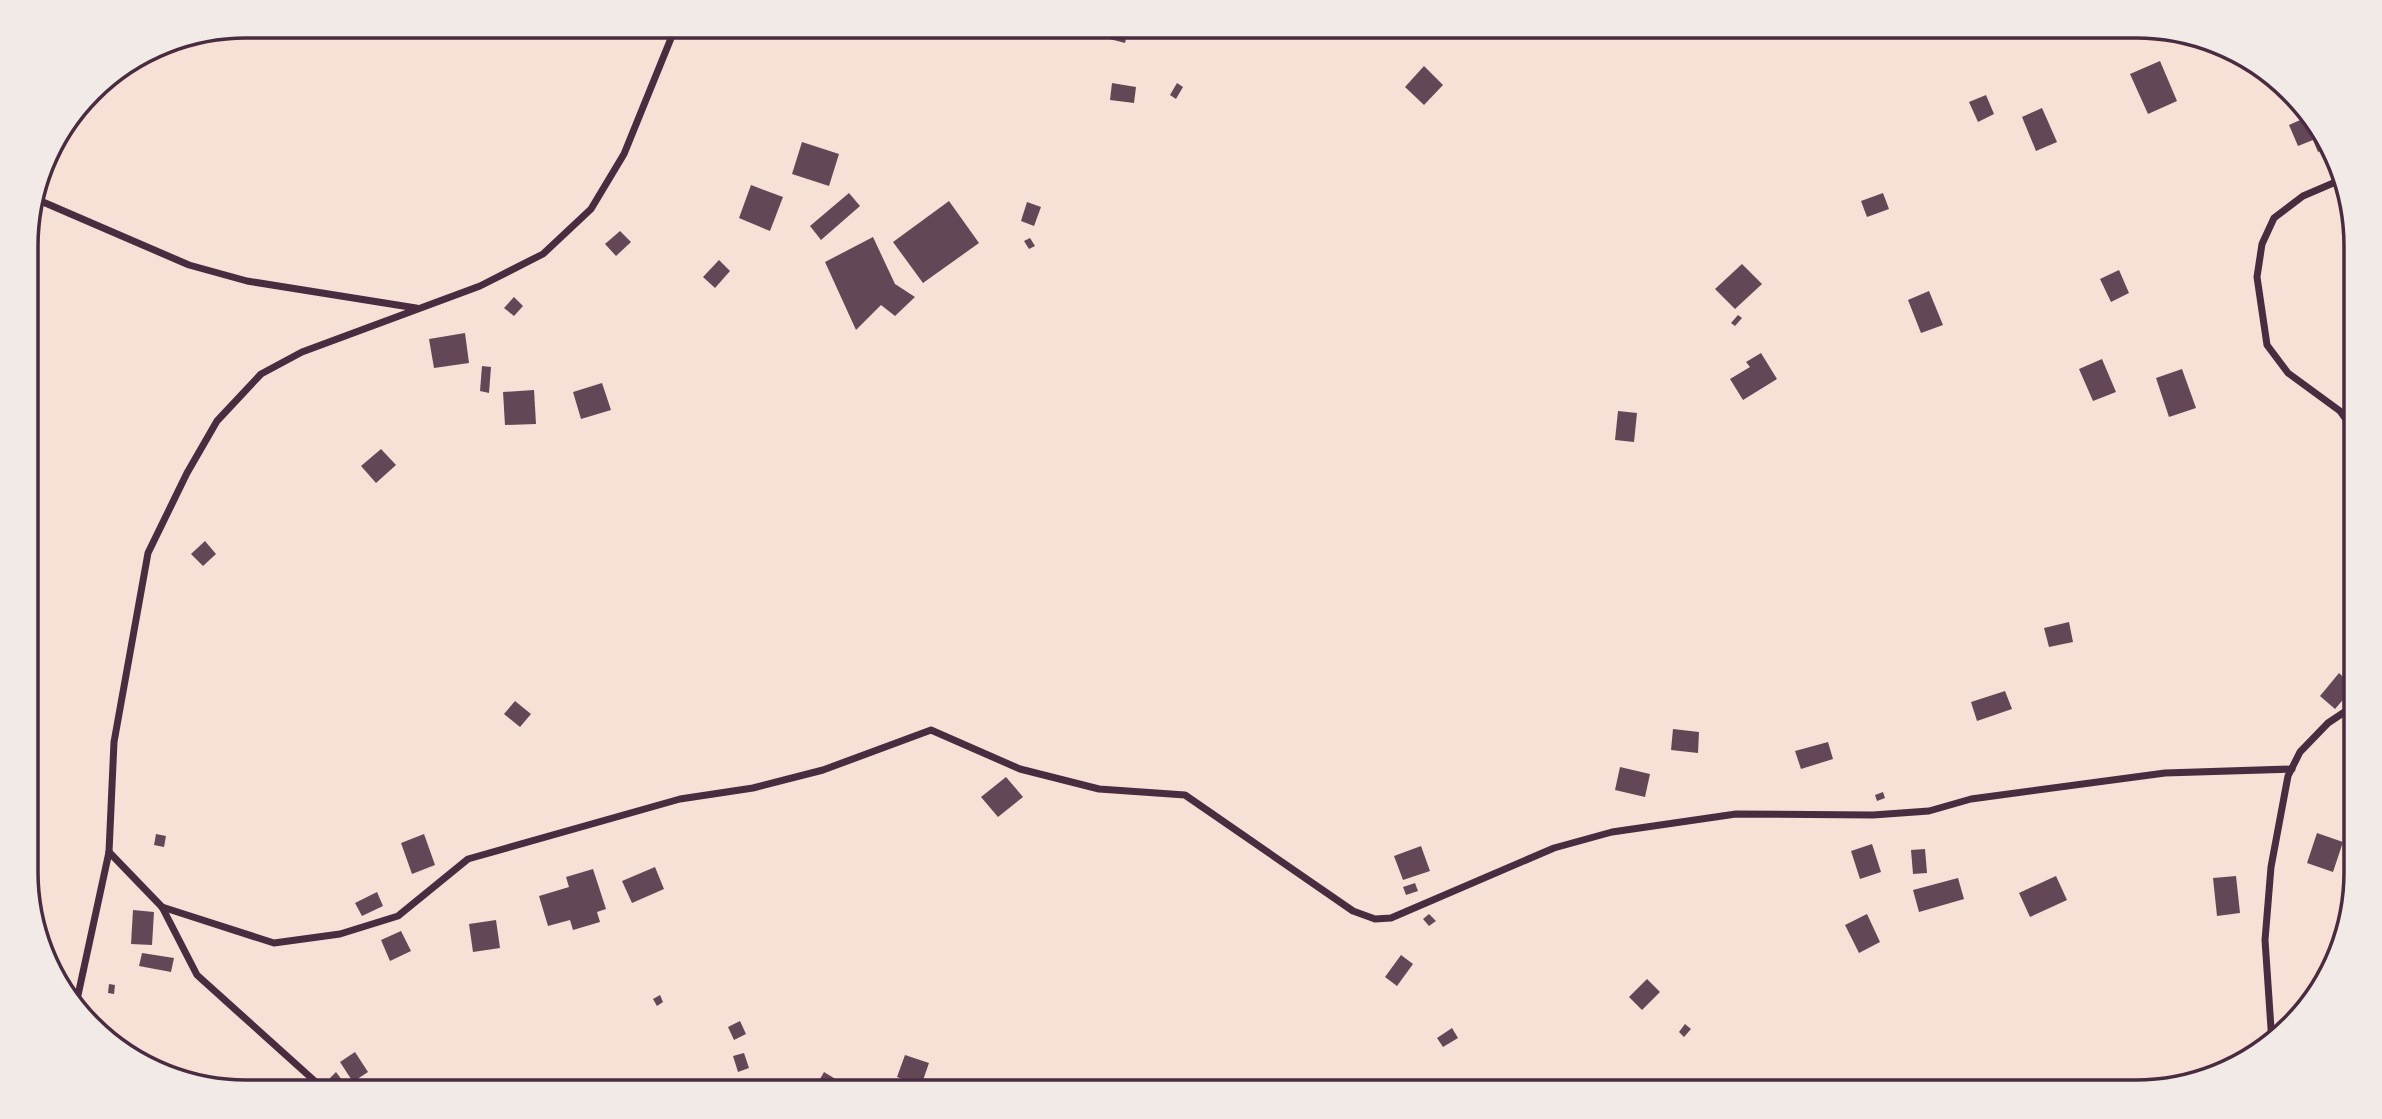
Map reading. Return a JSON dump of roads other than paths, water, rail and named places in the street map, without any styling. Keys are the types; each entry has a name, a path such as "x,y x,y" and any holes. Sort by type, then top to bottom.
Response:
{"street":[{"path":"78,994 109,852 114,742 148,553 187,473 217,421 261,374 302,352 480,286 543,254 591,209 624,154 671,38"},
{"path":"2333,183 2303,196 2274,218 2262,244 2257,277 2267,345 2288,373 2340,411 2344,417"},
{"path":"44,202 189,265 247,281 418,309"},
{"path":"2272,1030 2265,940 2271,867 2288,776 2300,752 2328,723 2344,712"},
{"path":"162,907 274,943 341,934 398,916 468,859 680,799 754,788 823,770 932,730 1020,769 1086,786 1185,795 1353,911 1375,919 1391,918 1554,848 1612,832 1736,814 1874,815 1929,811 1970,799 2165,773 2292,769"},
{"path":"109,852 162,907 197,975 314,1080"}]}
